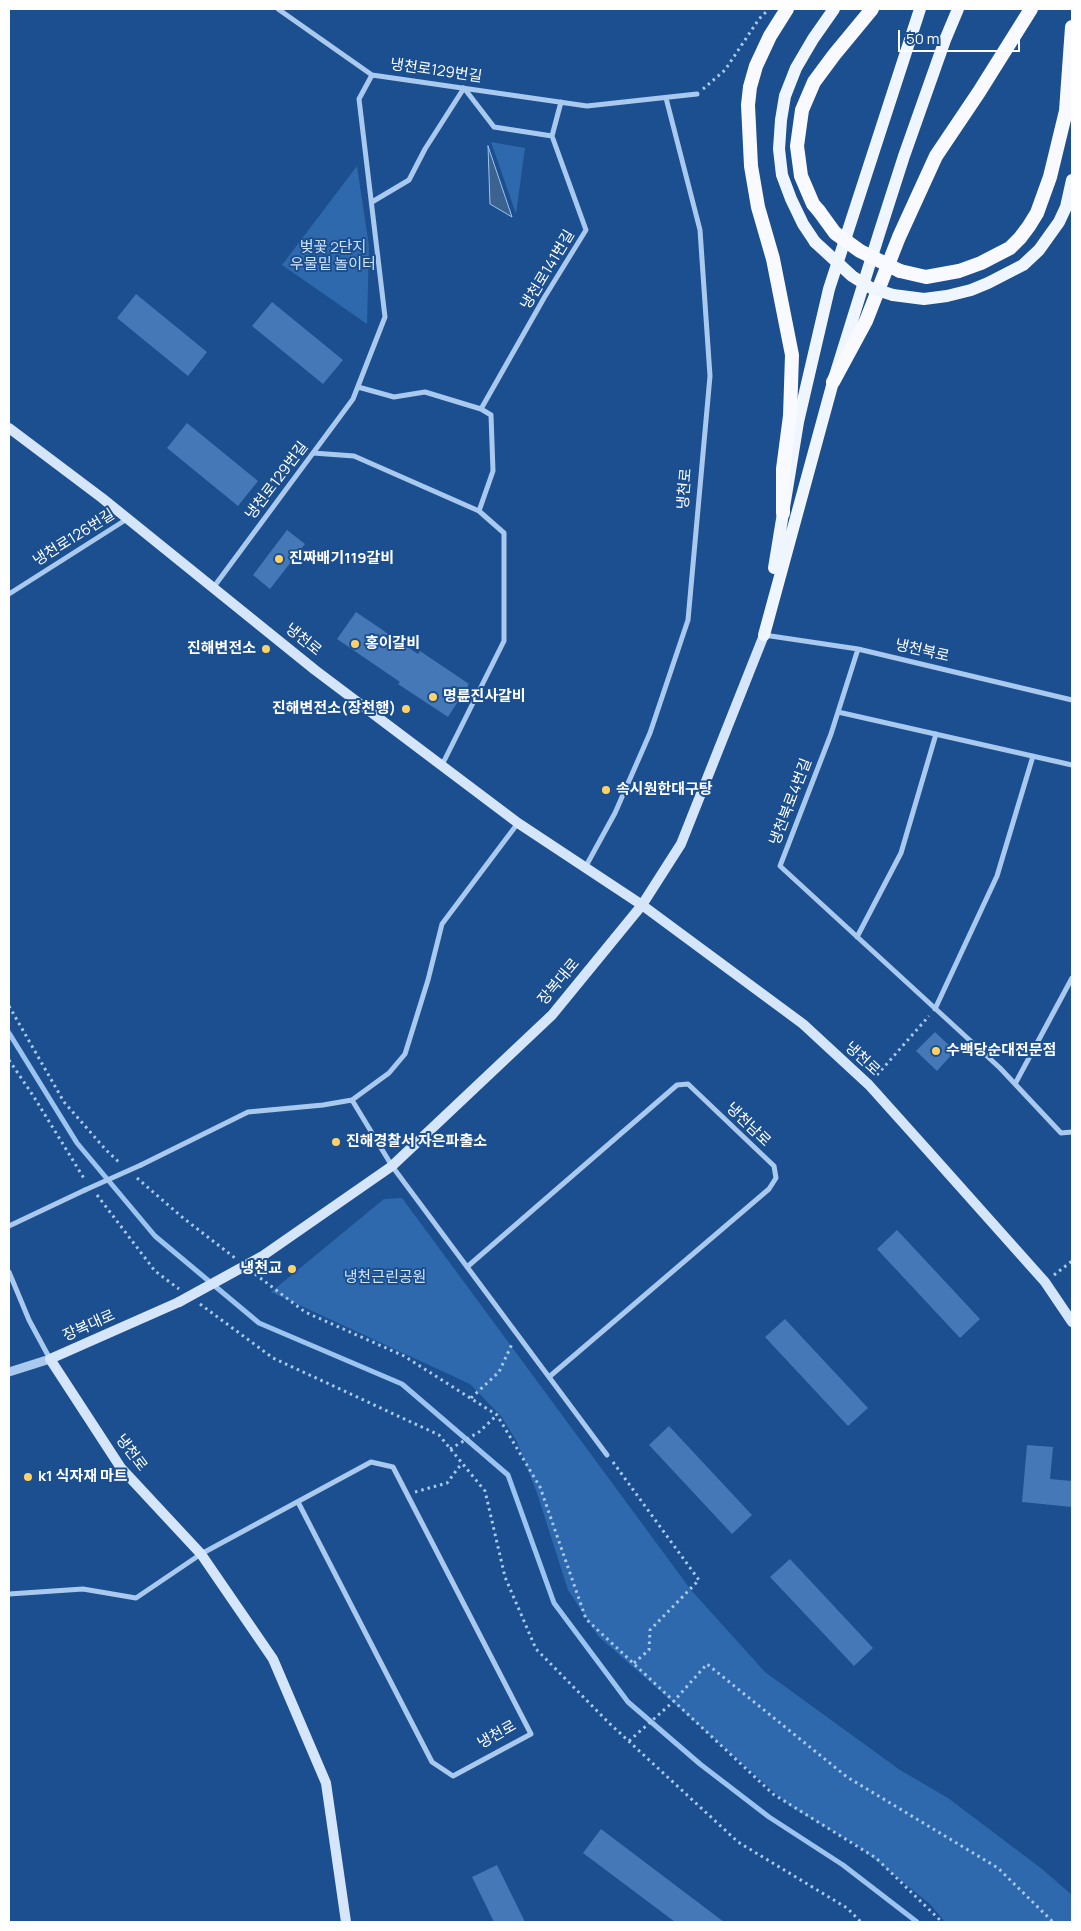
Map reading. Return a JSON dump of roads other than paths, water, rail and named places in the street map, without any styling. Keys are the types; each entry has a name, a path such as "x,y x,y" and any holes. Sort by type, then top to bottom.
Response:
{"highway":[{"path":"783,514 783,469 790,416 792,356 773,259 758,206 751,166 748,105 750,87 756,66 770,36 787,9"},
{"path":"872,9 834,54 814,82 802,110 797,146 801,176 813,204 835,233 860,251 900,272 926,277 959,271 996,256 1020,238 1037,213 1050,177 1066,111 1072,27"},
{"path":"833,382 866,321 898,237 936,156 1031,9"}],"main road":[{"path":"834,9 796,68 785,96 780,120 779,149 782,175 791,199 815,242 852,276 871,288 892,295 924,299 947,296 988,283 1023,265 1038,250 1066,207 1072,180"},
{"path":"764,635 798,422 830,289 920,9"},
{"path":"764,635 833,382 904,156 945,40 958,9"},
{"name":"냉천로","path":"9,428 127,519 315,670 518,823 586,866 642,905 802,1024 869,1085 1045,1282 1072,1322"},
{"name":"장복대로","path":"50,1359 179,1302 261,1257 392,1166 552,1015 642,905 681,844 764,635"},
{"name":"냉천로","path":"50,1359 121,1468 201,1554 273,1659 326,1783 346,1922"}],"street":[{"path":"278,9 372,75"},
{"name":"냉천로129번길","path":"213,588 353,399 385,317 359,99 372,75 587,106 698,94"},
{"path":"372,202 409,180 425,149 464,88 494,127 552,136 561,102"},
{"name":"냉천로","path":"586,866 615,812 650,733 688,620 710,376 700,230 666,98"},
{"name":"냉천로141번길","path":"481,410 544,298 586,230 552,136"},
{"path":"358,387 394,397 425,392 491,415 493,471 479,512"},
{"path":"313,453 354,456 479,512 504,533 504,641 442,765"},
{"name":"냉천로126번길","path":"9,594 127,519"},
{"name":"냉천북로","path":"764,635 858,649 1072,700"},
{"name":"냉천북로4번길","path":"858,649 838,712 780,866 1015,1084 1061,1133 1072,1132"},
{"path":"838,712 1072,765"},
{"path":"856,937 901,853 936,734"},
{"path":"935,1009 997,876 1033,756"},
{"path":"9,1226 87,1187 141,1165 248,1112 323,1105 352,1100 389,1073 405,1054 428,980 442,924 518,823"},
{"path":"1015,1084 1072,978"},
{"name":"냉천남로","path":"467,1268 677,1084 688,1084 774,1166 776,1178 769,1190 549,1377"},
{"path":"352,1100 392,1166 607,1455"},
{"path":"9,1272 29,1320 50,1359"},
{"name":"장복대로","path":"9,1372 50,1359"},
{"name":"냉천로","path":"201,1554 371,1462 393,1467 531,1734 453,1776 432,1762 298,1502"},
{"path":"9,1594 83,1589 136,1598 201,1554"}],"waterway":[{"path":"9,1033 77,1143 155,1236 259,1323 402,1384 508,1475 554,1603 628,1702 700,1764 769,1817 843,1865 917,1922"}],"place":[{"name":"진짜배기119갈비","path":"279,559"},
{"name":"홍이갈비","path":"355,644"},
{"name":"진해변전소","path":"266,649"},
{"name":"명륜진사갈비","path":"433,697"},
{"name":"진해변전소(장천행)","path":"406,709"},
{"name":"속시원한대구탕","path":"606,790"},
{"name":"수백당순대전문점","path":"936,1051"},
{"name":"진해경찰서 자은파출소","path":"336,1142"},
{"name":"냉천교","path":"292,1269"},
{"name":"k1 식자재 마트","path":"28,1477"}],"park label":[{"name":"벚꽃 2단지 우물밑 놀이터","path":"333,256"},
{"name":"냉천근린공원","path":"385,1278"}]}
